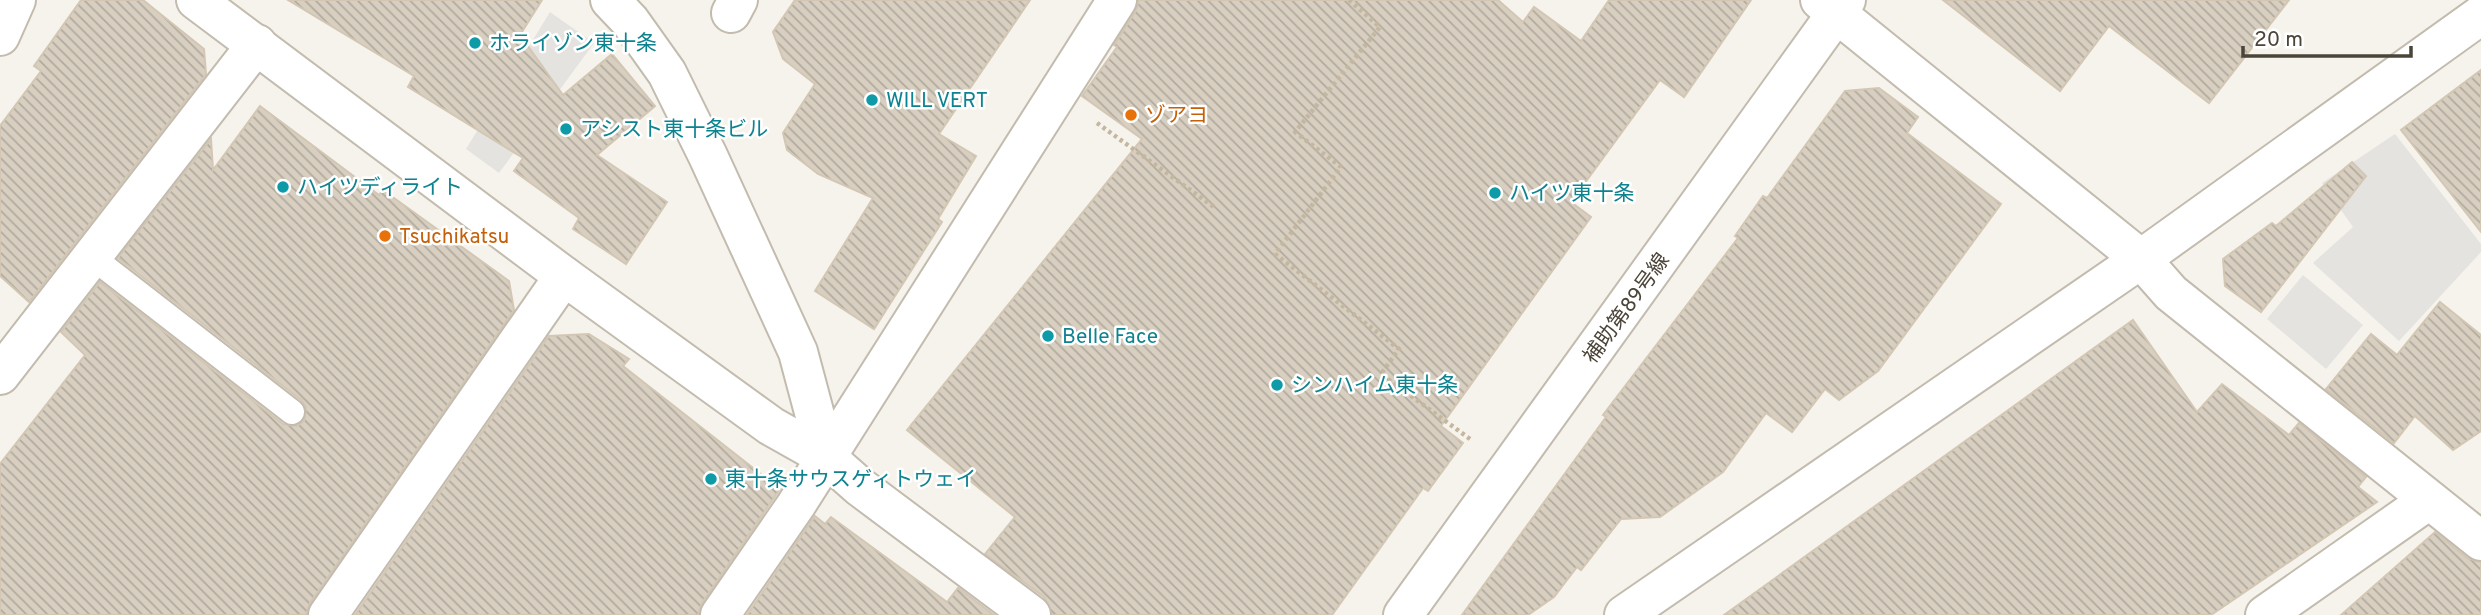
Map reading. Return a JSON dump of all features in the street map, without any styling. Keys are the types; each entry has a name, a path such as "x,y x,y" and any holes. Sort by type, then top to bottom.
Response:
{"street":[{"path":"0,36 16,0"},
{"path":"196,0 564,276 771,426 826,457 860,487 1031,615"},
{"path":"610,0 631,21 667,73 798,352 826,457"},
{"path":"720,615 826,457 1117,0"},
{"path":"1835,4 2141,259 2171,293 2481,541"},
{"name":"補助第89号線","path":"1403,615 1835,4"},
{"path":"1624,615 2141,259 2479,21"},
{"path":"0,375 257,44"},
{"path":"328,615 564,276"},
{"path":"2265,615 2429,500"}],"lane":[{"path":"92,257 292,412"}],"path":[{"path":"1349,0 1380,27 1295,132 1341,167 1275,254 1399,349 1381,374 1474,442"},
{"path":"1057,94 1214,207"}],"shaded area":[{"path":"550,12 594,43 499,173 466,149"},
{"path":"2395,134 2481,244 2481,252 2399,341 2313,263 2353,227 2322,183"},
{"path":"2303,275 2363,325 2326,369 2267,319"}],"building":[{"path":"81,0 143,0 204,49 206,74 29,302 0,276 0,126 41,71 34,66"},
{"path":"288,0 542,0 520,35 563,95 612,54 655,106 597,155 667,202 626,264 573,229 579,218 514,171 523,158 408,87 414,76"},
{"name":"WILL VERT","path":"795,0 1030,0 939,134 976,156 938,219 942,222 874,329 815,291 873,198 818,174 787,150 783,133 815,84 783,59 773,32"},
{"path":"1139,0 1498,0 1523,22 1534,7 1581,41 1609,0 1751,0 1684,97 1660,80 1571,202 1591,217 1441,426 1463,443 1428,491 1423,488 1332,615 1052,615 1044,597 985,554 1015,517 907,430 1142,139 1082,96 1117,47 1114,45 1135,12"},
{"path":"1943,0 2289,0 2209,103 2109,26 2060,91"},
{"path":"2481,70 2481,232 2401,130"},
{"path":"1879,88 1918,117 1907,133 2001,204 1878,371 1839,400 1825,389 1792,432 1766,413 1723,472 1660,517 1621,519 1581,570 1577,567 1554,597 1528,615 1462,615 1606,417 1603,415 1738,238 1735,236 1763,196 1767,198 1845,91"},
{"path":"260,106 379,195 383,190 509,281 514,310 310,603 306,615 0,615 0,464 85,355 61,332 100,282 283,424 297,426 304,421 306,407 301,400 118,258 211,139 213,170"},
{"path":"2352,162 2366,176 2261,312 2225,286 2223,259 2272,223 2276,226"},
{"path":"2440,302 2481,335 2481,431 2453,450 2415,416 2394,443 2326,389 2371,334 2397,355"},
{"path":"2133,320 2197,412 2222,384 2289,435 2299,423 2366,477 2358,487 2377,502 2211,615 1724,615"},
{"path":"589,334 629,359 623,366 780,489 702,603 698,615 355,615 549,336"},
{"path":"815,516 825,524 831,517 947,602 958,588 994,615 747,615"},
{"path":"2435,532 2467,558 2481,562 2481,615 2341,615"}],"place":[{"name":"ホライゾン東十条","path":"475,43"},
{"name":"WILL VERT","path":"872,100"},
{"name":"ゾアヨ","path":"1131,115"},
{"name":"アシスト東十条ビル","path":"566,129"},
{"name":"ハイツディライト","path":"283,187"},
{"name":"ハイツ東十条","path":"1495,193"},
{"name":"Tsuchikatsu","path":"385,236"},
{"name":"Belle Face","path":"1048,336"},
{"name":"シンハイム東十条","path":"1277,385"},
{"name":"東十条サウスゲィトウェイ","path":"711,479"}]}
